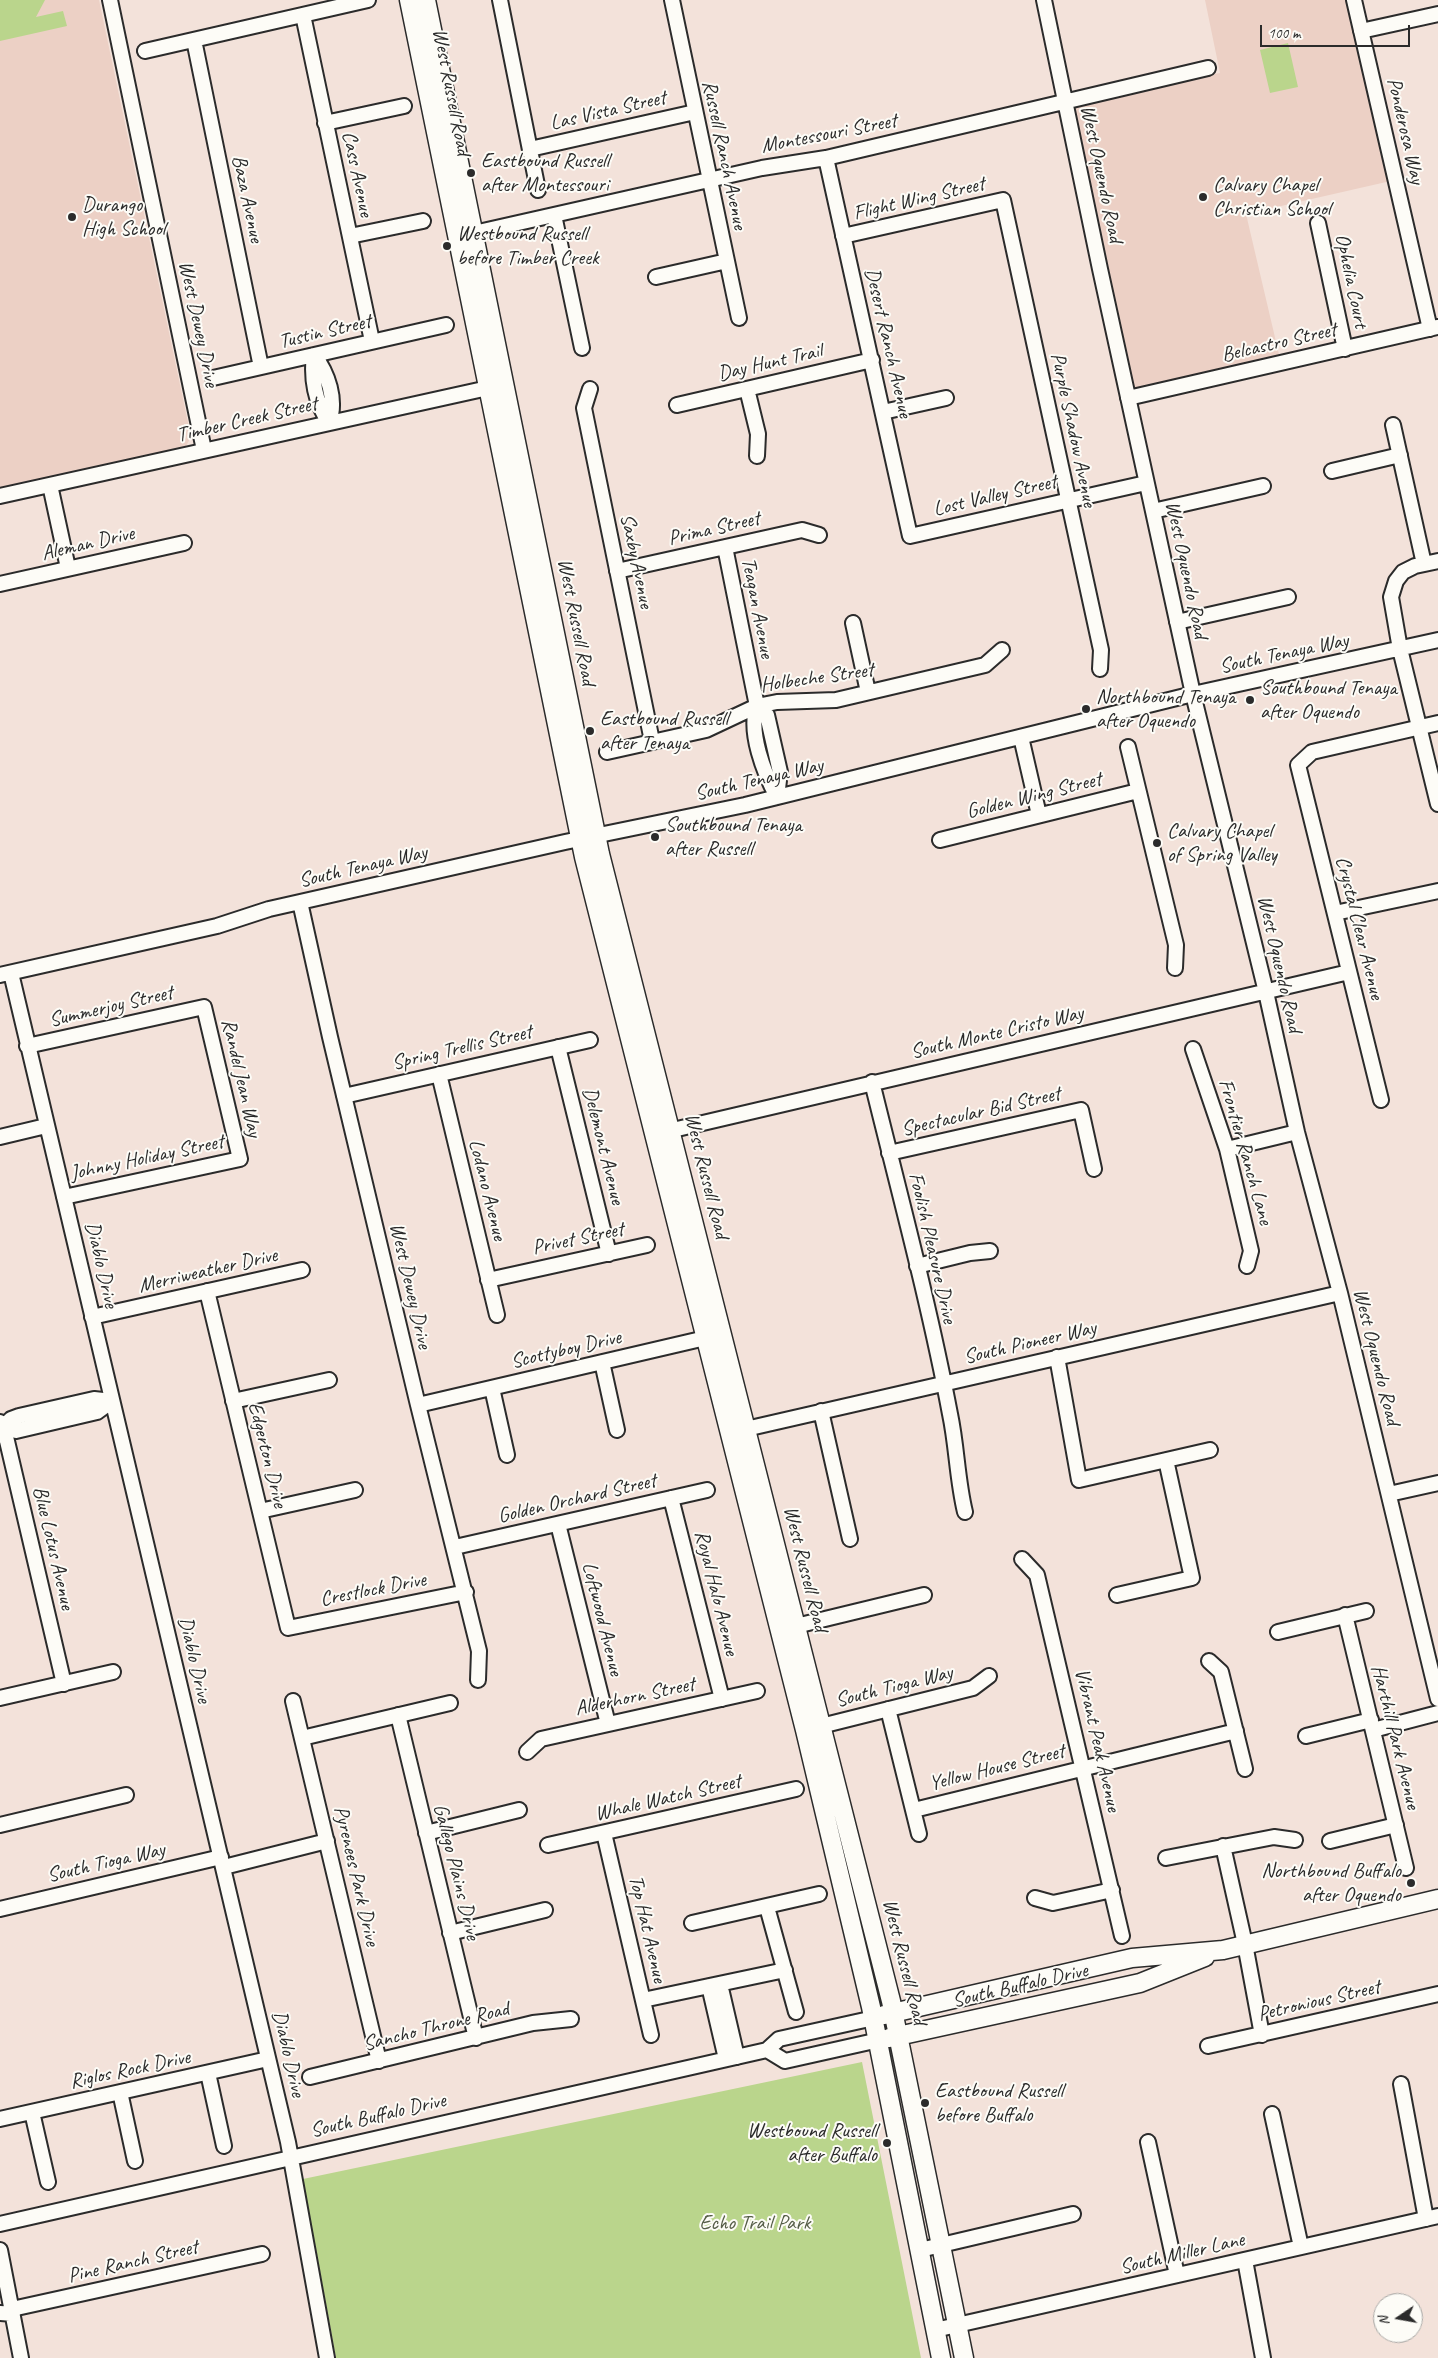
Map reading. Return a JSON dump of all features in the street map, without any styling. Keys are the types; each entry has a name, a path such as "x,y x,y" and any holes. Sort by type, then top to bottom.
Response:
{"main road":[{"name":"West Russell Road","path":"409,0 466,235"},
{"name":"West Russell Road","path":"426,0 466,235 588,837 654,1134 705,1338 738,1431 796,1626 813,1728 879,2040 941,2358"},
{"name":"West Russell Road","path":"588,837 672,1130 722,1334 738,1431 813,1728 894,2013 964,2358"},
{"name":"South Buffalo Drive","path":"879,2040 1140,1982 1223,1950 1438,1900"},
{"name":"South Buffalo Drive","path":"874,2018 1132,1958 1223,1950"}],"street":[{"name":"West Dewey Drive","path":"110,0 204,450"},
{"path":"145,51 368,0"},
{"path":"500,0 538,190"},
{"name":"Russell Ranch Avenue","path":"672,0 739,318"},
{"name":"West Oquendo Road","path":"1044,0 1146,483 1193,694 1266,992 1297,1132 1340,1293 1390,1494 1438,1699"},
{"name":"Ponderosa Way","path":"1354,0 1434,328"},
{"path":"1361,31 1438,14"},
{"name":"Cass Avenue","path":"303,15 372,342"},
{"name":"Baza Avenue","path":"194,40 262,367"},
{"name":"Montessouri Street","path":"466,235 762,168 826,158 1208,68"},
{"path":"325,123 404,106"},
{"name":"Las Vista Street","path":"530,149 695,112"},
{"name":"Desert Ranch Avenue","path":"826,158 910,536"},
{"name":"Flight Wing Street","path":"843,236 1003,200"},
{"name":"Purple Shadow Avenue","path":"1003,200 1101,650 1100,669"},
{"path":"554,215 582,348"},
{"path":"350,236 423,221"},
{"name":"Ophelia Court","path":"1318,223 1345,349"},
{"path":"656,277 727,261"},
{"name":"Tustin Street","path":"214,378 446,325"},
{"name":"Belcastro Street","path":"1128,398 1434,328"},
{"path":"314,355 325,369 334,409 329,422"},
{"name":"Day Hunt Trail","path":"677,405 872,360"},
{"name":"Timber Creek Street","path":"0,496 496,386"},
{"name":"Saxby Avenue","path":"590,389 584,408 652,741"},
{"path":"747,389 758,434 757,456"},
{"path":"883,412 946,398"},
{"path":"1393,425 1431,563 1403,572 1393,586 1392,604 1400,649 1438,804"},
{"path":"1332,471 1400,455"},
{"name":"Lost Valley Street","path":"910,536 1146,483"},
{"path":"50,485 68,568"},
{"path":"1153,511 1263,486"},
{"name":"Prima Street","path":"617,571 802,530 819,535"},
{"name":"Aleman Drive","path":"0,584 184,543"},
{"name":"Teagan Avenue","path":"725,547 757,706 753,719 761,758 765,775 777,797"},
{"path":"1177,622 1288,597"},
{"path":"853,623 868,692"},
{"name":"South Tenaya Way","path":"5,974 217,926 269,909 588,837 777,797 1193,694 1438,640"},
{"name":"Holbeche Street","path":"607,752 706,730 757,706 777,702 823,702 985,665 1002,650"},
{"path":"1420,728 1438,723"},
{"name":"Crystal Clear Avenue","path":"1381,1100 1298,765 1312,752 1420,728"},
{"path":"1021,737 1040,816"},
{"path":"1128,746 1176,946 1175,968"},
{"name":"Golden Wing Street","path":"940,840 1138,791"},
{"path":"1335,913 1438,891"},
{"name":"West Dewey Drive","path":"300,902 418,1405 480,1651 478,1680"},
{"name":"South Monte Cristo Way","path":"654,1134 1349,972"},
{"name":"Diablo Drive","path":"5,974 28,1046 288,2142 327,2358"},
{"name":"Summerjoy Street","path":"28,1046 204,1007"},
{"name":"Randel Jean Way","path":"204,1007 240,1158"},
{"name":"Spring Trellis Street","path":"344,1096 590,1040"},
{"name":"Delemont Avenue","path":"558,1047 609,1254"},
{"name":"Frontier Ranch Lane","path":"1193,1049 1227,1149 1251,1251 1247,1266"},
{"name":"Lodano Avenue","path":"438,1074 497,1315"},
{"name":"Foolish Pleasure Drive","path":"872,1082 944,1383 951,1416 957,1480 964,1512"},
{"name":"Spectacular Bid Street","path":"889,1153 1081,1110 1094,1169"},
{"path":"0,1137 46,1126"},
{"path":"1227,1149 1297,1132"},
{"name":"Johnny Holiday Street","path":"64,1197 240,1158"},
{"name":"Privet Street","path":"488,1280 648,1245"},
{"path":"917,1266 970,1253 990,1251"},
{"name":"Merriweather Drive","path":"92,1317 302,1270"},
{"name":"Edgerton Drive","path":"207,1291 288,1628"},
{"name":"South Pioneer Way","path":"738,1431 1340,1293"},
{"name":"Scottyboy Drive","path":"418,1405 722,1334"},
{"path":"1057,1358 1079,1480 1210,1450"},
{"path":"602,1362 618,1430"},
{"path":"234,1402 329,1380"},
{"path":"492,1388 507,1455"},
{"path":"1,1425 16,1431 97,1412 112,1401"},
{"path":"821,1411 850,1539"},
{"name":"Blue Lotus Avenue","path":"1,1425 64,1684"},
{"path":"1117,1595 1192,1578 1166,1460"},
{"path":"1390,1494 1438,1483"},
{"path":"260,1512 355,1490"},
{"name":"Golden Orchard Street","path":"455,1548 707,1490"},
{"name":"Royal Halo Avenue","path":"671,1498 722,1699"},
{"name":"Loftwood Avenue","path":"558,1524 608,1724"},
{"name":"Vibrant Peak Avenue","path":"1022,1560 1037,1575 1122,1936"},
{"name":"Crestlock Drive","path":"288,1628 466,1592"},
{"path":"796,1626 924,1595"},
{"path":"1278,1632 1366,1611"},
{"name":"Harthill Park Avenue","path":"1345,1615 1406,1868"},
{"path":"1209,1661 1221,1672 1245,1769"},
{"path":"0,1698 113,1672"},
{"name":"South Tioga Way","path":"813,1728 973,1688 989,1676"},
{"name":"Alderhorn Street","path":"527,1752 541,1739 757,1691"},
{"name":"Pyrenees Park Drive","path":"293,1701 379,2061"},
{"path":"302,1738 450,1703"},
{"path":"888,1709 919,1834"},
{"path":"1306,1736 1438,1713"},
{"name":"Gallego Plains Drive","path":"398,1715 476,2038"},
{"name":"Yellow House Street","path":"914,1810 1236,1731"},
{"name":"Whale Watch Street","path":"548,1845 796,1789"},
{"path":"0,1824 126,1795"},
{"path":"426,1833 519,1810"},
{"path":"1330,1841 1396,1825"},
{"name":"Top Hat Avenue","path":"604,1833 651,2035"},
{"path":"1166,1858 1274,1837 1295,1840"},
{"name":"South Tioga Way","path":"0,1909 326,1841"},
{"path":"1223,1846 1245,1944 1262,2034"},
{"path":"1035,1898 1053,1903 1112,1890"},
{"path":"692,1923 819,1894"},
{"path":"767,1906 796,2012"},
{"path":"450,1933 546,1910"},
{"path":"643,2000 785,1970"},
{"path":"714,1985 731,2058"},
{"name":"Petronious Street","path":"1208,2046 1438,1994"},
{"name":"South Buffalo Drive","path":"0,2224 290,2160 767,2050 779,2039 874,2018"},
{"name":"Sancho Throne Road","path":"310,2077 533,2023 571,2020"},
{"name":"South Buffalo Drive","path":"767,2050 785,2061 879,2040"},
{"name":"Riglos Rock Drive","path":"0,2119 268,2059"},
{"path":"208,2073 224,2146"},
{"path":"1401,2084 1432,2218"},
{"path":"120,2092 135,2160"},
{"path":"32,2112 48,2182"},
{"path":"1272,2114 1302,2247"},
{"path":"1148,2142 1177,2275"},
{"path":"920,2250 1073,2214"},
{"name":"South Miller Lane","path":"935,2330 1432,2218"},
{"path":"0,2250 6,2314 21,2358"},
{"name":"Pine Ranch Street","path":"6,2314 262,2254"},
{"path":"1245,2260 1263,2358"}],"shaded area":[{"name":"Durango High School","path":"0,0 99,0 191,437 186,446 180,449 0,490"},
{"name":"Calvary Chapel Christian School","path":"1205,0 1356,0 1395,180 1246,214 1281,363 1128,398 1065,102 1220,73"}],"green space":[{"path":"0,0 45,0 36,17 63,11 67,26 0,41"},
{"path":"1288,43 1298,87 1270,93 1260,50"},
{"name":"Echo Trail Park","path":"862,2062 921,2358 336,2358 303,2179"}],"place":[{"name":"Eastbound Russell after Montessouri","path":"471,173"},
{"name":"Calvary Chapel Christian School","path":"1203,197"},
{"name":"Durango High School","path":"72,217"},
{"name":"Westbound Russell before Timber Creek","path":"447,246"},
{"name":"Southbound Tenaya after Oquendo","path":"1250,700"},
{"name":"Northbound Tenaya after Oquendo","path":"1086,709"},
{"name":"Eastbound Russell after Tenaya","path":"590,731"},
{"name":"Southbound Tenaya after Russell","path":"655,837"},
{"name":"Calvary Chapel of Spring Valley","path":"1157,843"},
{"name":"Northbound Buffalo after Oquendo","path":"1411,1883"},
{"name":"Eastbound Russell before Buffalo","path":"925,2103"},
{"name":"Westbound Russell after Buffalo","path":"887,2143"}]}
